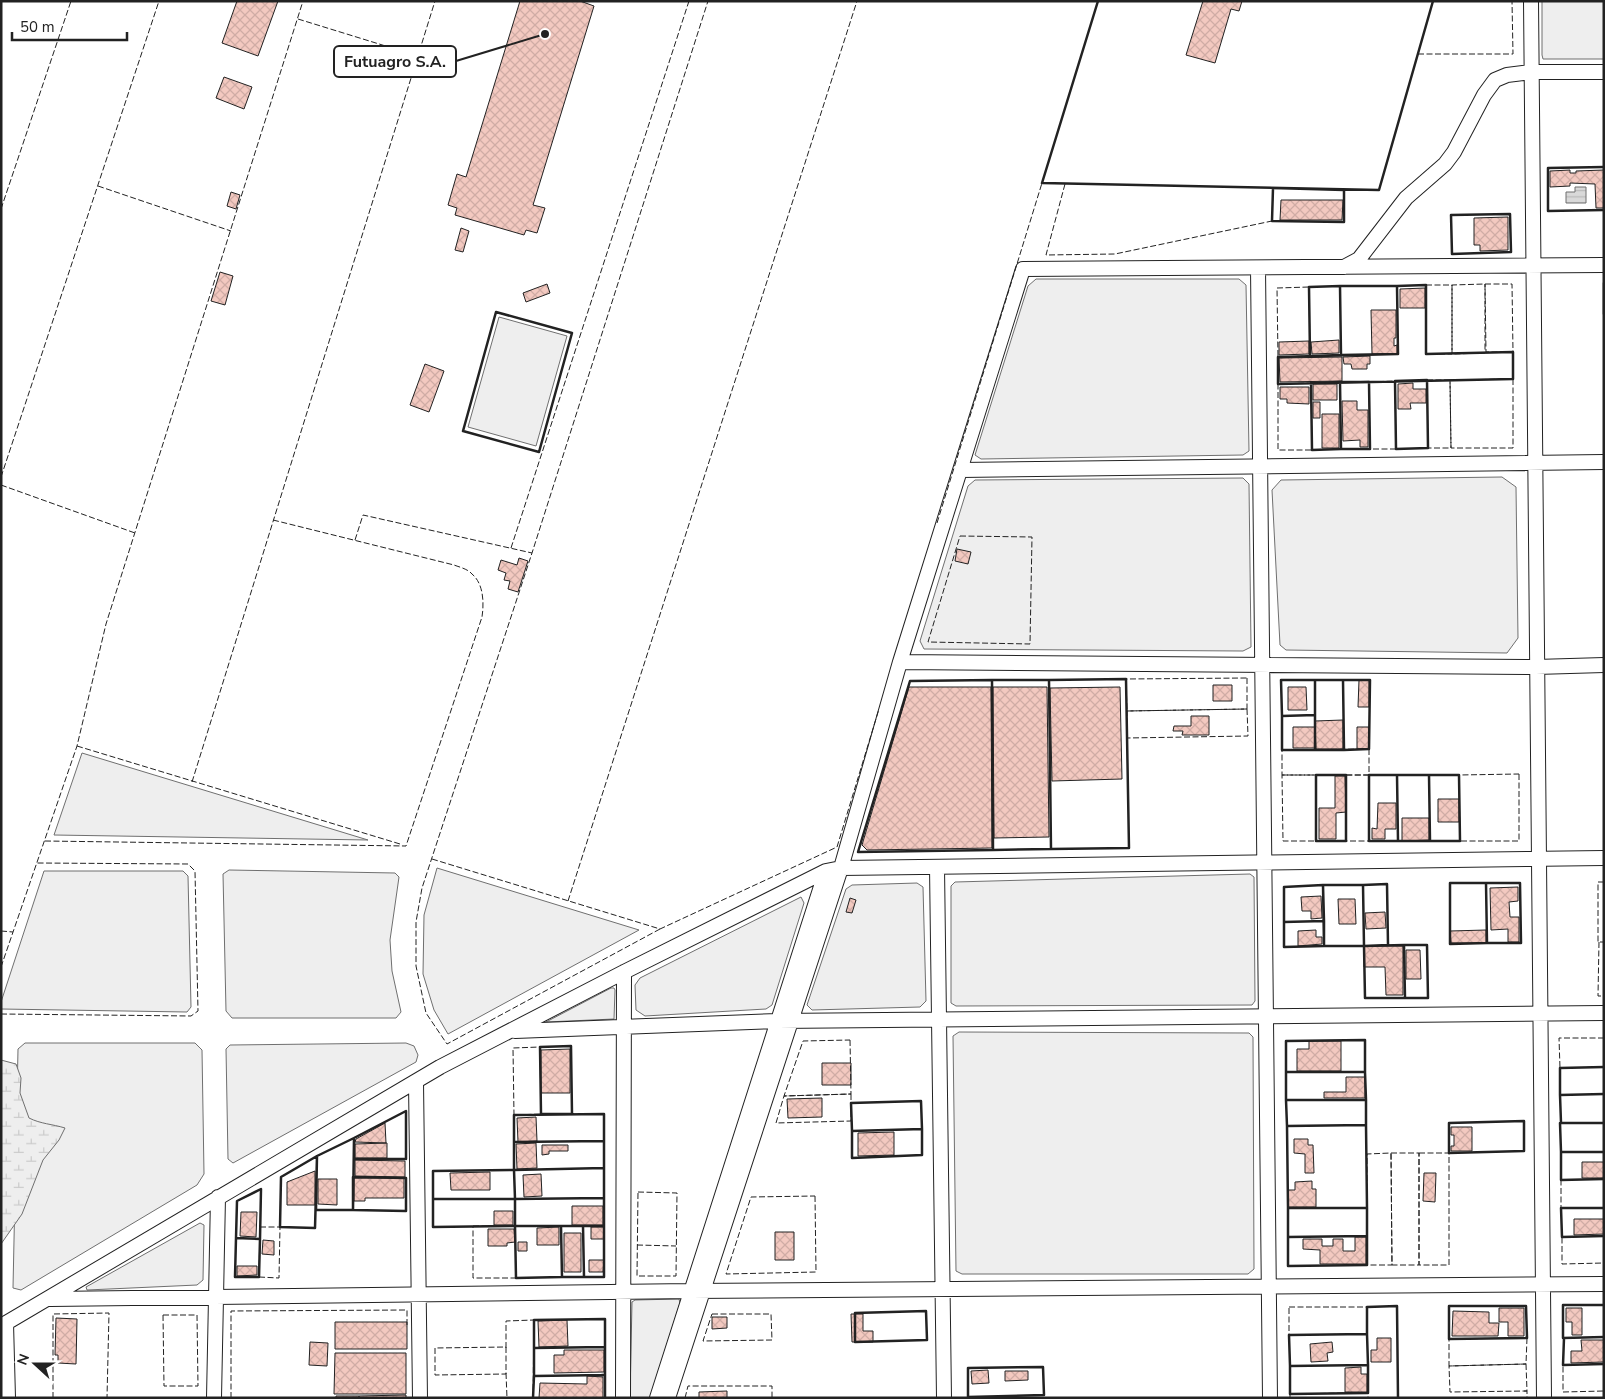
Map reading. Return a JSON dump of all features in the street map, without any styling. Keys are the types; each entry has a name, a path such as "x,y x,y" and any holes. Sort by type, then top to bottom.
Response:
{"street":[{"path":"1531,1 1544,1398"},
{"path":"1344,267 1359,259 1406,198 1445,164 1454,152 1484,96 1495,80 1507,75 1531,72 1604,72"},
{"path":"784,1021 841,868 900,662 1023,270 1604,265"},
{"path":"1258,268 1270,1398"},
{"path":"961,470 1604,462"},
{"path":"900,662 1604,665"},
{"path":"8,1398 4,1325 440,1067 624,972 826,872 841,868 1604,858"},
{"path":"936,867 944,1398"},
{"path":"657,1398 697,1291 784,1021 826,872"},
{"path":"623,1398 624,972"},
{"path":"509,1032 784,1021 1604,1014"},
{"path":"416,1082 420,1398"},
{"path":"214,1398 218,1198"},
{"path":"48,1299 697,1291 1604,1284"},
{"path":"668,1398 697,1291"}],"green space":[{"path":"1542,1 1604,1 1604,59 1543,59"},
{"path":"1036,279 1239,279 1246,285 1249,451 1243,455 981,459 975,455 1028,286"},
{"path":"499,317 567,336 536,446 468,427"},
{"path":"1502,477 1516,487 1518,638 1507,653 1286,650 1280,645 1272,490 1281,480"},
{"path":"1243,478 1249,484 1251,647 1243,651 924,649 920,641 968,486 975,480"},
{"path":"82,753 368,840 54,835"},
{"path":"437,868 639,930 448,1034 434,1010 423,974 424,915"},
{"path":"229,870 395,873 399,877 390,940 392,971 401,1012 396,1018 232,1018 226,1011 223,874"},
{"path":"44,871 183,871 188,876 191,1007 187,1012 1,1009 1,1002"},
{"path":"1250,874 1254,877 1255,1001 1252,1005 956,1006 951,1003 951,886 955,882"},
{"path":"917,883 923,887 926,1001 920,1007 812,1010 807,1005 846,889 852,885"},
{"path":"801,897 804,903 772,1005 766,1009 645,1016 636,1010 635,985 640,978"},
{"path":"611,988 615,990 614,1019 546,1022"},
{"path":"959,1032 1249,1033 1253,1037 1254,1269 1248,1274 962,1274 956,1271 953,1036"},
{"path":"25,1043 195,1043 202,1050 204,1174 197,1185 21,1290 13,1288 18,1049"},
{"path":"406,1043 414,1046 418,1055 416,1062 233,1163 228,1159 226,1049 230,1045"},
{"path":"1,1060 16,1064 21,1078 20,1093 29,1118 65,1128 59,1140 43,1160 22,1214 1,1244"},
{"path":"200,1223 204,1225 203,1280 197,1285 87,1290 86,1287"},
{"path":"679,1299 680,1303 650,1398 630,1398 632,1302 635,1300"}],"shaded area":[{"path":"1575,187 1586,187 1586,203 1566,203 1566,192 1575,192"}],"building":[{"path":"237,1 278,1 258,56 222,43"},
{"path":"520,1 580,1 594,6 533,205 545,208 537,233 526,230 524,235 455,215 457,208 448,205 457,174 466,177"},
{"path":"1203,1 1242,1 1239,11 1231,9 1215,63 1186,55"},
{"path":"224,77 252,87 244,109 216,98"},
{"path":"1570,170 1570,173 1576,173 1576,171 1604,170 1604,208 1596,208 1595,184 1570,183 1570,186 1550,187 1550,171"},
{"path":"231,192 240,195 236,209 227,206"},
{"path":"1281,200 1343,200 1342,220 1280,220"},
{"path":"1508,217 1508,250 1480,251 1480,245 1474,245 1474,218"},
{"path":"461,228 469,231 463,252 455,250"},
{"path":"220,272 233,276 225,305 211,301"},
{"path":"547,284 550,293 526,302 523,293"},
{"path":"1425,288 1425,308 1400,308 1400,289"},
{"path":"1371,310 1396,310 1396,338 1394,338 1394,346 1397,345 1397,354 1372,354"},
{"path":"1339,340 1339,353 1312,354 1311,342"},
{"path":"1309,341 1309,354 1279,355 1279,342"},
{"path":"1370,356 1370,364 1367,364 1367,369 1352,369 1351,364 1344,364 1343,357"},
{"path":"1342,357 1342,381 1280,382 1279,358"},
{"path":"425,364 444,371 429,412 410,405"},
{"path":"1413,383 1413,389 1426,389 1426,403 1410,403 1411,409 1398,409 1398,384"},
{"path":"1313,384 1337,384 1337,400 1313,400"},
{"path":"1280,387 1309,387 1309,404 1287,403 1287,399 1280,399"},
{"path":"1342,401 1357,401 1357,410 1368,410 1368,447 1360,447 1360,440 1343,441"},
{"path":"1313,402 1320,402 1320,418 1313,418"},
{"path":"1322,414 1339,414 1339,448 1322,448"},
{"path":"957,549 971,552 968,564 955,561"},
{"path":"519,558 528,561 518,592 508,589 510,581 504,580 506,573 498,570 501,560 517,565"},
{"path":"1359,680 1369,680 1369,707 1358,707"},
{"path":"1213,685 1232,685 1232,701 1213,701"},
{"path":"909,687 991,687 992,848 867,850 862,845"},
{"path":"993,687 1047,687 1049,837 994,838"},
{"path":"1120,687 1122,779 1052,781 1050,688"},
{"path":"1288,687 1306,687 1307,710 1288,710"},
{"path":"1191,716 1209,716 1209,735 1182,735 1183,731 1173,731 1174,726 1191,726"},
{"path":"1343,720 1343,749 1316,749 1315,721"},
{"path":"1293,727 1315,727 1315,748 1293,748"},
{"path":"1357,727 1369,727 1369,749 1357,749"},
{"path":"1335,776 1345,776 1346,812 1336,813 1336,839 1319,839 1319,808 1335,808"},
{"path":"1438,799 1459,799 1459,822 1438,822"},
{"path":"1378,803 1396,803 1396,829 1385,829 1385,839 1372,839 1372,828 1377,829"},
{"path":"1402,818 1429,818 1429,840 1402,841"},
{"path":"1518,887 1518,901 1509,902 1510,917 1519,917 1519,942 1508,942 1508,929 1491,930 1490,888"},
{"path":"1321,896 1322,918 1311,919 1311,911 1302,911 1301,897"},
{"path":"850,898 856,900 852,913 846,912"},
{"path":"1338,899 1355,899 1356,924 1339,924"},
{"path":"1385,912 1386,928 1366,929 1365,913"},
{"path":"1316,930 1316,937 1322,937 1322,944 1298,946 1298,931"},
{"path":"1486,930 1486,943 1451,943 1450,931"},
{"path":"1364,946 1403,946 1403,995 1386,995 1385,967 1364,967"},
{"path":"1406,950 1420,950 1421,979 1406,979"},
{"path":"1309,1041 1341,1041 1341,1071 1297,1071 1297,1049 1309,1049"},
{"path":"570,1049 570,1093 541,1093 541,1050"},
{"path":"822,1063 851,1063 851,1085 822,1085"},
{"path":"1346,1077 1365,1077 1365,1098 1324,1098 1324,1092 1346,1092"},
{"path":"822,1098 822,1117 788,1118 787,1099"},
{"path":"536,1117 537,1141 518,1142 517,1118"},
{"path":"385,1123 386,1143 355,1142 356,1139"},
{"path":"1451,1127 1472,1127 1472,1151 1451,1151 1451,1146 1454,1146 1454,1135 1451,1135"},
{"path":"894,1132 894,1155 858,1156 858,1133"},
{"path":"1294,1139 1308,1139 1308,1145 1313,1145 1314,1173 1305,1173 1305,1154 1294,1153"},
{"path":"387,1143 387,1158 355,1158 355,1144"},
{"path":"536,1143 537,1168 517,1169 516,1144"},
{"path":"542,1145 568,1145 568,1151 549,1151 549,1154 542,1155"},
{"path":"355,1160 405,1161 405,1177 355,1176"},
{"path":"1582,1162 1604,1162 1604,1178 1582,1178"},
{"path":"315,1171 315,1205 287,1205 287,1182"},
{"path":"490,1172 490,1190 451,1190 450,1173"},
{"path":"1424,1173 1436,1173 1435,1202 1423,1201"},
{"path":"541,1174 542,1196 524,1197 523,1175"},
{"path":"354,1178 404,1178 404,1198 365,1198 365,1201 354,1201"},
{"path":"318,1179 337,1179 337,1205 318,1204"},
{"path":"1312,1181 1312,1189 1316,1189 1316,1207 1288,1207 1288,1190 1295,1190 1295,1182"},
{"path":"572,1206 603,1206 603,1225 572,1225"},
{"path":"494,1211 513,1211 513,1225 494,1225"},
{"path":"241,1212 257,1212 256,1237 240,1236"},
{"path":"1574,1219 1604,1219 1604,1234 1574,1235"},
{"path":"559,1227 559,1245 537,1245 537,1228"},
{"path":"591,1227 604,1227 604,1239 591,1239"},
{"path":"488,1229 514,1229 515,1242 507,1243 507,1246 488,1246"},
{"path":"775,1232 794,1232 794,1260 775,1260"},
{"path":"564,1233 581,1233 581,1272 564,1272"},
{"path":"1355,1237 1366,1237 1366,1264 1320,1264 1320,1250 1303,1249 1303,1239 1322,1239 1322,1246 1333,1246 1333,1239 1343,1239 1343,1251 1355,1251"},
{"path":"263,1240 274,1241 274,1255 262,1254"},
{"path":"518,1242 527,1242 527,1251 518,1251"},
{"path":"589,1260 604,1260 603,1272 589,1272"},
{"path":"237,1266 257,1266 257,1275 237,1276"},
{"path":"1499,1308 1524,1308 1524,1336 1508,1336 1508,1322 1499,1322"},
{"path":"1566,1308 1582,1308 1582,1335 1572,1335 1572,1322 1566,1322"},
{"path":"1453,1311 1489,1312 1489,1323 1499,1323 1498,1336 1452,1336"},
{"path":"851,1314 863,1314 863,1331 873,1331 873,1342 852,1342"},
{"path":"712,1317 727,1317 727,1328 712,1329"},
{"path":"56,1318 77,1319 76,1364 58,1363 58,1355 55,1355"},
{"path":"567,1320 568,1346 539,1347 538,1321"},
{"path":"335,1322 407,1322 407,1349 335,1349"},
{"path":"1377,1338 1391,1338 1391,1362 1371,1362 1371,1350 1377,1350"},
{"path":"1581,1340 1604,1340 1604,1362 1571,1363 1571,1351 1582,1351"},
{"path":"310,1342 328,1343 327,1366 309,1365"},
{"path":"1332,1342 1333,1352 1327,1353 1328,1361 1311,1362 1310,1344"},
{"path":"564,1350 604,1350 604,1372 554,1373 554,1355 564,1355"},
{"path":"335,1353 406,1353 406,1394 334,1394"},
{"path":"1361,1367 1361,1374 1367,1374 1367,1392 1345,1392 1345,1368"},
{"path":"988,1370 989,1383 972,1384 971,1371"},
{"path":"1005,1371 1028,1371 1028,1380 1005,1381"},
{"path":"587,1376 603,1377 603,1398 539,1398 540,1383 587,1384"},
{"path":"727,1391 727,1398 699,1398 699,1392"},
{"path":"406,1395 406,1398 359,1398 359,1396"},
{"path":"336,1396 359,1396 359,1398 336,1398"}],"fence":[{"path":"1,209 71,1"},
{"path":"1,477 159,1"},
{"path":"1,967 77,746 106,624 303,1"},
{"path":"192,782 435,1"},
{"path":"511,548 689,1"},
{"path":"660,929 447,1044 426,1013 416,966 416,922 422,888 532,553 708,1"},
{"path":"568,901 857,1"},
{"path":"1418,54 1513,54 1512,1"},
{"path":"298,19 418,56"},
{"path":"937,523 1042,183"},
{"path":"1065,184 1046,255 1115,254 1272,221 1273,188"},
{"path":"98,186 231,231"},
{"path":"1485,284 1485,353 1452,354 1452,285 1485,284"},
{"path":"1485,284 1512,284 1513,352 1486,352 1485,284"},
{"path":"1426,285 1452,285 1452,354 1426,354 1426,285"},
{"path":"1309,287 1310,356 1278,357 1277,288 1309,287"},
{"path":"1513,379 1513,448 1451,448 1450,380 1513,379"},
{"path":"1427,380 1450,380 1451,448 1428,448 1427,380"},
{"path":"1395,381 1396,449 1370,449 1369,382 1395,381"},
{"path":"1311,383 1312,450 1278,450 1278,384 1311,383"},
{"path":"1,485 135,533"},
{"path":"355,540 363,515 532,553"},
{"path":"273,520 454,565 466,569 479,583 483,600 482,617 406,846"},
{"path":"960,536 1032,537 1030,644 928,642 960,536"},
{"path":"1247,678 1247,709 1127,711 1126,679 1247,678"},
{"path":"432,859 660,929 837,847 879,709"},
{"path":"1247,709 1248,736 1127,738 1127,711 1247,709"},
{"path":"77,746 400,844"},
{"path":"1369,749 1369,775 1282,775 1282,750 1369,749"},
{"path":"1519,774 1519,841 1460,841 1459,775 1519,774"},
{"path":"1282,775 1316,775 1316,841 1283,841 1282,775"},
{"path":"1346,775 1369,775 1369,841 1346,841 1346,775"},
{"path":"45,841 406,846"},
{"path":"1,1014 191,1016 198,1011 195,871 188,864 37,863"},
{"path":"1604,882 1598,882 1598,942 1604,942"},
{"path":"1,931 13,932"},
{"path":"1599,942 1598,996 1604,996"},
{"path":"1604,1038 1559,1038 1560,1068 1604,1067"},
{"path":"850,1040 851,1094 784,1096 803,1041 850,1040"},
{"path":"540,1047 541,1114 514,1115 513,1048 540,1047"},
{"path":"851,1094 851,1121 776,1123 784,1096 851,1094"},
{"path":"1391,1153 1419,1153 1419,1265 1392,1265 1391,1153"},
{"path":"1391,1153 1392,1265 1367,1265 1367,1154 1391,1153"},
{"path":"1419,1153 1449,1153 1449,1265 1419,1265 1419,1153"},
{"path":"1604,1179 1561,1180 1561,1208 1604,1208"},
{"path":"638,1192 677,1193 676,1276 637,1276 638,1192"},
{"path":"815,1196 816,1272 726,1274 751,1197 815,1196"},
{"path":"473,1226 515,1226 516,1278 473,1278 473,1226"},
{"path":"260,1227 280,1227 279,1278 259,1277 260,1227"},
{"path":"1604,1236 1562,1237 1562,1264 1604,1263"},
{"path":"637,1245 676,1246"},
{"path":"1289,1307 1367,1307 1367,1334 1289,1335 1289,1307"},
{"path":"231,1398 231,1311 407,1310 407,1325"},
{"path":"53,1398 53,1314 109,1313 107,1398"},
{"path":"712,1314 771,1314 772,1340 703,1341 712,1314"},
{"path":"163,1315 197,1315 198,1386 164,1386 163,1315"},
{"path":"506,1348 506,1321 534,1320 533,1398"},
{"path":"1527,1338 1526,1364 1449,1366 1449,1339 1527,1338"},
{"path":"506,1347 506,1374 435,1375 435,1348 506,1347"},
{"path":"1526,1364 1527,1391 1450,1392 1449,1366 1526,1364"},
{"path":"1604,1364 1563,1365 1563,1392 1604,1391"},
{"path":"506,1373 507,1398"},
{"path":"685,1398 688,1386 772,1386 772,1398"},
{"path":"1524,1391 1527,1391 1527,1398"},
{"path":"1290,1398 1290,1394 1348,1393"},
{"path":"1363,1393 1368,1393 1368,1398"}],"wall":[{"path":"1098,1 1042,183 1379,190 1433,1"},
{"path":"1604,167 1548,168 1548,211 1604,210"},
{"path":"1273,188 1344,190 1344,222 1272,221 1273,188"},
{"path":"1510,214 1511,252 1452,254 1451,215 1510,214"},
{"path":"1604,283 1604,314"},
{"path":"1426,285 1426,354 1513,352 1513,379 1278,384 1278,357 1398,354 1397,286 1426,285"},
{"path":"1340,286 1397,286 1398,354 1341,355 1340,286"},
{"path":"1340,286 1341,355 1310,356 1309,287 1340,286"},
{"path":"496,312 572,333 539,452 463,431 496,312"},
{"path":"1427,380 1428,448 1396,449 1395,381 1427,380"},
{"path":"1340,382 1369,382 1370,449 1341,449 1340,382"},
{"path":"1340,382 1341,449 1312,450 1311,383 1340,382"},
{"path":"1126,679 1129,848 1051,849 1049,680 1126,679"},
{"path":"992,680 993,850 858,852 910,681 992,680"},
{"path":"992,680 1049,680 1051,849 993,850 992,680"},
{"path":"1281,680 1315,680 1315,715 1282,716 1281,680"},
{"path":"1315,680 1343,680 1344,750 1315,750 1315,680"},
{"path":"1343,680 1370,680 1369,749 1344,750 1343,680"},
{"path":"1315,715 1315,750 1282,750 1282,716 1315,715"},
{"path":"1316,775 1346,775 1346,841 1316,841 1316,775"},
{"path":"1369,775 1397,775 1398,841 1369,841 1369,775"},
{"path":"1397,775 1429,775 1430,841 1398,841 1397,775"},
{"path":"1429,775 1459,775 1460,841 1430,841 1429,775"},
{"path":"1450,883 1486,883 1487,943 1450,944 1450,883"},
{"path":"1486,883 1520,883 1521,943 1487,943 1486,883"},
{"path":"1387,884 1388,945 1364,946 1363,885 1387,884"},
{"path":"1323,885 1363,885 1364,946 1324,946 1323,885"},
{"path":"1323,885 1324,921 1284,922 1284,887 1323,885"},
{"path":"1324,921 1324,946 1284,947 1284,922 1324,921"},
{"path":"1404,945 1405,998 1365,998 1364,946 1404,945"},
{"path":"1404,945 1427,945 1428,998 1405,998 1404,945"},
{"path":"1365,1040 1365,1072 1286,1072 1286,1041 1365,1040"},
{"path":"571,1046 572,1114 541,1114 540,1047 571,1046"},
{"path":"1561,1095 1560,1068 1604,1067"},
{"path":"1286,1072 1365,1072 1366,1100 1286,1100 1286,1072"},
{"path":"1561,1123 1560,1095 1604,1094"},
{"path":"1286,1100 1366,1100 1366,1125 1287,1126 1286,1100"},
{"path":"921,1101 922,1129 852,1131 851,1103 921,1101"},
{"path":"406,1111 406,1159 354,1159 354,1138 406,1111"},
{"path":"604,1114 604,1141 514,1142 514,1115 604,1114"},
{"path":"1524,1121 1524,1151 1449,1153 1449,1123 1524,1121"},
{"path":"1604,1123 1560,1123 1561,1152 1604,1152"},
{"path":"1366,1125 1367,1208 1288,1208 1287,1126 1366,1125"},
{"path":"922,1129 922,1155 852,1158 852,1131 922,1129"},
{"path":"354,1138 353,1210 316,1210 317,1156 354,1138"},
{"path":"604,1141 604,1168 514,1170 514,1142 604,1141"},
{"path":"1561,1152 1561,1180 1604,1179"},
{"path":"317,1156 315,1228 280,1227 281,1177 317,1156"},
{"path":"604,1168 604,1198 515,1199 514,1170 604,1168"},
{"path":"514,1170 515,1199 433,1199 433,1171 514,1170"},
{"path":"353,1177 406,1178 406,1211 353,1210 353,1177"},
{"path":"261,1189 260,1239 236,1238 237,1201 261,1189"},
{"path":"604,1198 604,1226 515,1226 515,1199 604,1198"},
{"path":"433,1199 515,1199 515,1226 433,1227 433,1199"},
{"path":"1288,1208 1367,1208 1367,1236 1288,1237 1288,1208"},
{"path":"1604,1208 1561,1208 1562,1237 1604,1236"},
{"path":"515,1226 561,1226 562,1277 516,1278 515,1226"},
{"path":"561,1226 583,1226 584,1277 562,1277 561,1226"},
{"path":"583,1226 604,1226 604,1277 584,1277 583,1226"},
{"path":"1367,1236 1367,1265 1288,1266 1288,1237 1367,1236"},
{"path":"236,1238 260,1239 259,1277 235,1277 236,1238"},
{"path":"1604,1305 1563,1305 1563,1338 1604,1337"},
{"path":"1367,1335 1367,1307 1397,1306 1398,1398"},
{"path":"1449,1306 1526,1306 1527,1338 1449,1339 1449,1306"},
{"path":"926,1311 927,1340 855,1342 855,1313 926,1311"},
{"path":"605,1319 605,1347 534,1348 534,1320 605,1319"},
{"path":"1367,1334 1368,1365 1290,1366 1289,1335 1367,1334"},
{"path":"1564,1338 1563,1365 1604,1364"},
{"path":"605,1347 605,1375 534,1376 534,1348 605,1347"},
{"path":"1368,1365 1368,1393 1290,1394 1290,1366 1368,1365"},
{"path":"1043,1367 1044,1395 968,1397 968,1368 1043,1367"},
{"path":"602,1375 605,1375 605,1398"},
{"path":"533,1398 535,1376"}],"place":[{"name":"Futuagro S.A.","path":"545,34"}]}
